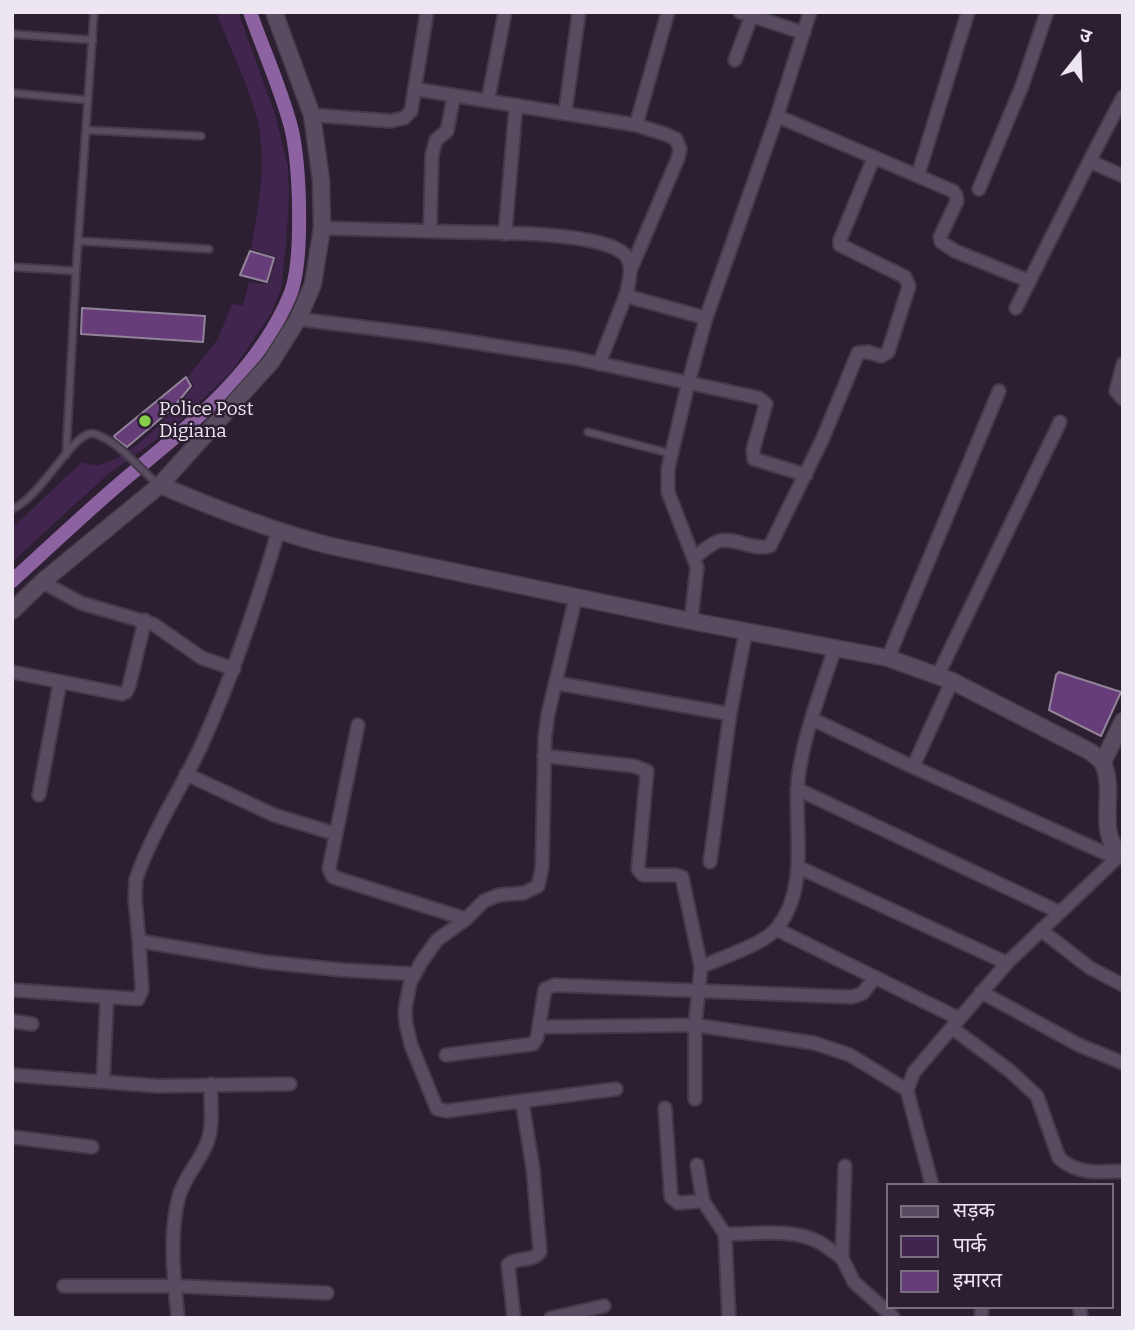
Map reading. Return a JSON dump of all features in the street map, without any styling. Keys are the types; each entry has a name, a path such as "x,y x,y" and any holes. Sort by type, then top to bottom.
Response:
{"street":[{"path":"12,611 42,582 160,485 271,362 298,319 313,284 322,228 321,180 312,115 274,13 285,12"},
{"path":"312,115 391,121 404,118 411,111 427,12"},
{"path":"488,100 505,12"},
{"path":"565,113 579,12"},
{"path":"636,125 668,12"},
{"path":"691,621 697,579 695,557 666,482 706,318 777,116 810,12"},
{"path":"918,175 968,12"},
{"path":"979,189 1025,78 1047,12"},
{"path":"735,60 748,13 804,33"},
{"path":"415,89 636,125 676,139 680,149 678,158 631,271 627,292 599,364"},
{"path":"430,231 433,148 436,141 447,131 454,95"},
{"path":"1016,308 1123,97"},
{"path":"505,233 516,105"},
{"path":"777,116 948,187 956,195 954,209 940,237 944,245 1029,281"},
{"path":"695,557 712,544 725,541 758,547 770,546 806,475 858,353 868,352 881,356 888,352 909,286 905,277 840,244 874,157"},
{"path":"1091,158 1096,164 1123,176"},
{"path":"322,228 547,235 598,243 623,253 629,261 631,271"},
{"path":"627,292 630,297 643,303 706,318"},
{"path":"298,319 426,335 599,364 764,400 765,410 753,450 754,459 806,475"},
{"path":"1123,363 1116,391 1123,399"},
{"path":"888,658 999,391"},
{"path":"913,767 945,678 1060,422"},
{"path":"160,485 278,532 331,546 691,621 888,658 945,678 1091,752 1103,762"},
{"path":"12,990 131,1000 141,996 136,879 199,750 234,669 278,532"},
{"path":"42,582 81,603 145,620 163,629 202,658 234,669"},
{"path":"576,596 548,714 538,886 484,901 438,940 415,974 407,993 406,1024 411,1045 437,1109 447,1111 616,1089"},
{"path":"12,672 114,693 126,691 145,620"},
{"path":"710,862 730,714 746,631"},
{"path":"701,967 768,937 776,929 789,904 797,867 797,789 800,764 835,648"},
{"path":"39,794 60,682"},
{"path":"556,683 730,714"},
{"path":"812,719 913,767 1120,856"},
{"path":"1120,856 1112,845 1109,834 1107,783 1103,762 1123,721"},
{"path":"358,725 329,869 334,877 466,919"},
{"path":"544,756 634,766 647,771 638,869 643,875 650,877 682,877 701,967 695,1025 695,1099"},
{"path":"186,774 274,815 336,834"},
{"path":"797,789 1059,912"},
{"path":"931,1183 907,1090 914,1072 1007,963 1120,856"},
{"path":"797,867 1007,963"},
{"path":"776,929 874,977 955,1023 1037,1096 1059,1158 1077,1170 1089,1172 1122,1169"},
{"path":"1041,930 1090,968 1123,985"},
{"path":"139,941 288,964 415,974"},
{"path":"446,1055 529,1045 535,1042 543,994 549,986 699,989 852,997 863,993 874,977"},
{"path":"981,992 1079,1045 1123,1063"},
{"path":"103,1082 107,997"},
{"path":"12,1021 32,1024"},
{"path":"539,1027 695,1025 792,1039 834,1048 907,1090"},
{"path":"12,1075 158,1086 290,1084"},
{"path":"178,1318 174,1286 174,1236 178,1199 209,1136 211,1084"},
{"path":"514,1318 508,1265 513,1261 533,1258 540,1252 533,1169 522,1101"},
{"path":"665,1108 671,1197 678,1203 703,1200"},
{"path":"12,1137 92,1147"},
{"path":"697,1166 703,1200 725,1234 729,1318"},
{"path":"845,1166 842,1258 862,1291 893,1317"},
{"path":"725,1234 792,1234 818,1241 842,1258"},
{"path":"64,1286 174,1286 327,1293"},
{"path":"551,1318 604,1306"}],"lane":[{"path":"66,455 94,12"},
{"path":"12,34 93,40"},
{"path":"12,93 88,100"},
{"path":"86,130 201,136"},
{"path":"79,241 209,249"},
{"path":"12,267 76,271"},
{"path":"588,432 672,454"},
{"path":"12,509 28,499 66,455 91,433 109,441 160,485"}],"green space":[{"path":"216,12 238,12 275,114 288,167 289,196 281,288 272,312 232,371 173,428 107,475 12,562 12,528 82,462 96,465 112,461 151,433 194,386 188,377 218,339 232,304 243,306 249,282 269,283 276,257 251,249 261,182 260,131 247,88"}],"building":[{"path":"250,251 274,258 267,282 240,275"},
{"path":"82,308 205,316 203,342 81,334"},
{"name":"Police Post Digiana","path":"186,377 191,386 172,409 127,447 116,439 114,436"},
{"path":"1059,672 1121,692 1101,736 1049,710 1056,675"}],"waterway":[{"path":"12,581 216,400 258,351 276,324 290,295 299,237 294,143 282,98 250,12"}],"place":[{"name":"Police Post Digiana","path":"145,421"}]}
